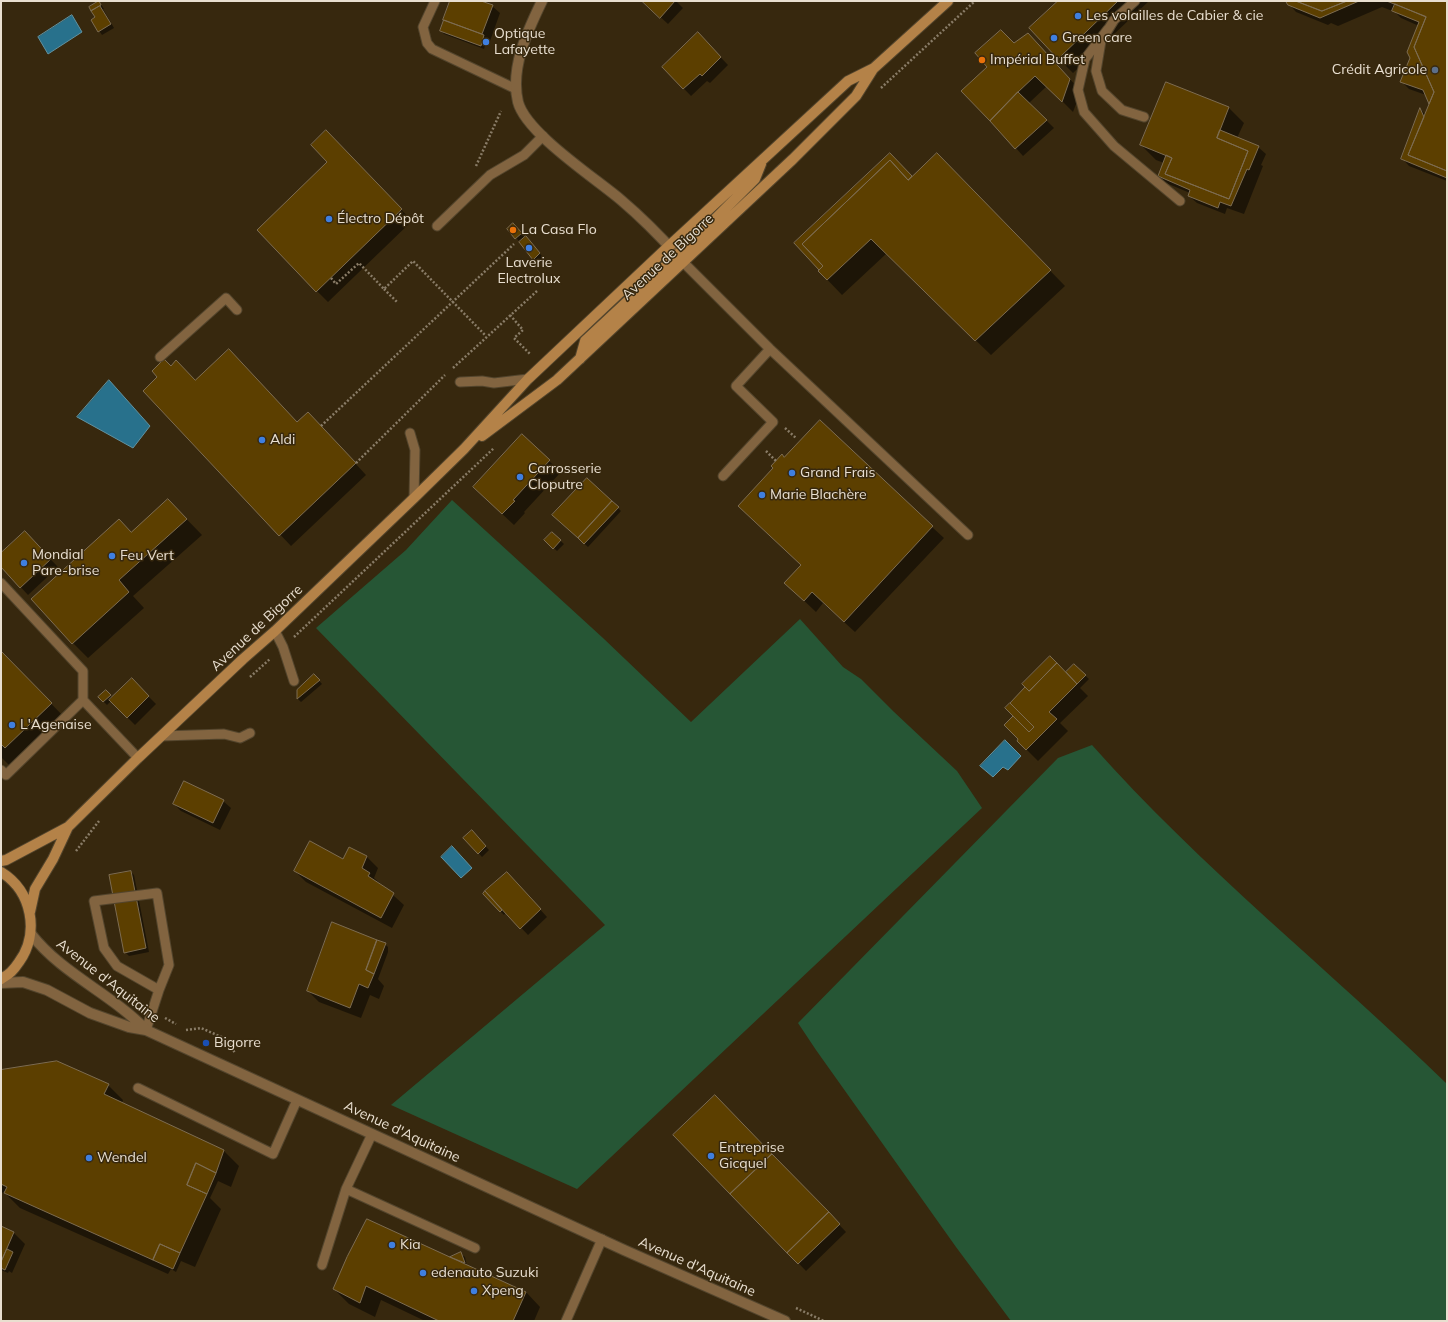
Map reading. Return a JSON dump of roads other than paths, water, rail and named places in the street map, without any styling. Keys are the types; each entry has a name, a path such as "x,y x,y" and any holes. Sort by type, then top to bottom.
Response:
{"main road":[{"name":"Avenue de Bigorre","path":"464,449 557,380 580,359 680,259 793,159 856,96 874,68 948,1"},
{"name":"Avenue de Bigorre","path":"1,861 38,844 68,827 138,758 237,665 275,632 414,498 464,449 528,379 669,246 848,81 874,68"},
{"path":"680,259 703,231 755,179 763,160"},
{"name":"Avenue de Bigorre","path":"30,913 34,889 53,859 68,827"},
{"path":"1,872 10,878 23,894 30,913 31,934 24,954 12,972 1,979"}],"street":[{"path":"542,1 522,50 516,74 516,89 522,111 533,127 564,155 620,199 669,246 680,259"},
{"name":"Avenue d'Aquitaine","path":"31,934 39,944 63,966 134,1017 146,1030 602,1239 785,1321"},
{"path":"1,983 23,982 47,990 90,1013 129,1027 146,1030"}],"lane":[{"path":"435,1 422,27 427,43 432,49 516,89"},
{"path":"1135,1 1114,20 1101,41 1096,71 1102,91 1122,110 1144,117"},
{"path":"1108,29 1085,59 1078,90 1084,112 1114,146 1180,201"},
{"path":"437,226 490,175 524,155 543,136"},
{"path":"680,259 770,349 968,535"},
{"path":"160,357 226,298 237,310"},
{"path":"723,476 773,422 736,386 770,349"},
{"path":"460,382 494,383 528,379"},
{"path":"410,433 415,450 414,498"},
{"path":"1,583 83,671 83,700 138,758"},
{"path":"275,632 283,647 294,681"},
{"path":"1,770 6,775 83,700"},
{"path":"162,736 224,734 240,738 250,733"},
{"path":"146,1030 159,990 170,965 157,893 94,901 104,948 117,966 159,990"},
{"path":"138,1088 273,1154 298,1100"},
{"path":"322,1265 346,1189 372,1134"},
{"path":"346,1189 475,1248"},
{"path":"566,1321 602,1239"}],"water":[{"path":"72,15 82,32 48,54 38,37"},
{"path":"109,380 150,426 133,448 77,417"},
{"path":"1005,740 1021,756 1008,770 1003,767 993,777 980,766"},
{"path":"452,846 472,868 461,878 441,857"}],"place":[{"name":"Les volailles de Cabier & cie","path":"1078,16"},
{"name":"Green care","path":"1054,38"},
{"name":"Optique Lafayette","path":"486,42"},
{"name":"Impérial Buffet","path":"982,60"},
{"name":"Crédit Agricole","path":"1435,70"},
{"name":"Électro Dépôt","path":"329,219"},
{"name":"La Casa Flo","path":"513,230"},
{"name":"Laverie Electrolux","path":"529,248"},
{"name":"Aldi","path":"262,440"},
{"name":"Grand Frais","path":"792,473"},
{"name":"Carrosserie Cloputre","path":"520,477"},
{"name":"Marie Blachère","path":"762,495"},
{"name":"Feu Vert","path":"112,556"},
{"name":"Mondial Pare-brise","path":"24,563"},
{"name":"L'Agenaise","path":"12,725"},
{"name":"Bigorre","path":"206,1043"},
{"name":"Entreprise Gicquel","path":"711,1156"},
{"name":"Wendel","path":"89,1158"},
{"name":"Kia","path":"392,1245"},
{"name":"edenauto Suzuki","path":"423,1273"},
{"name":"Xpeng","path":"474,1291"}]}
